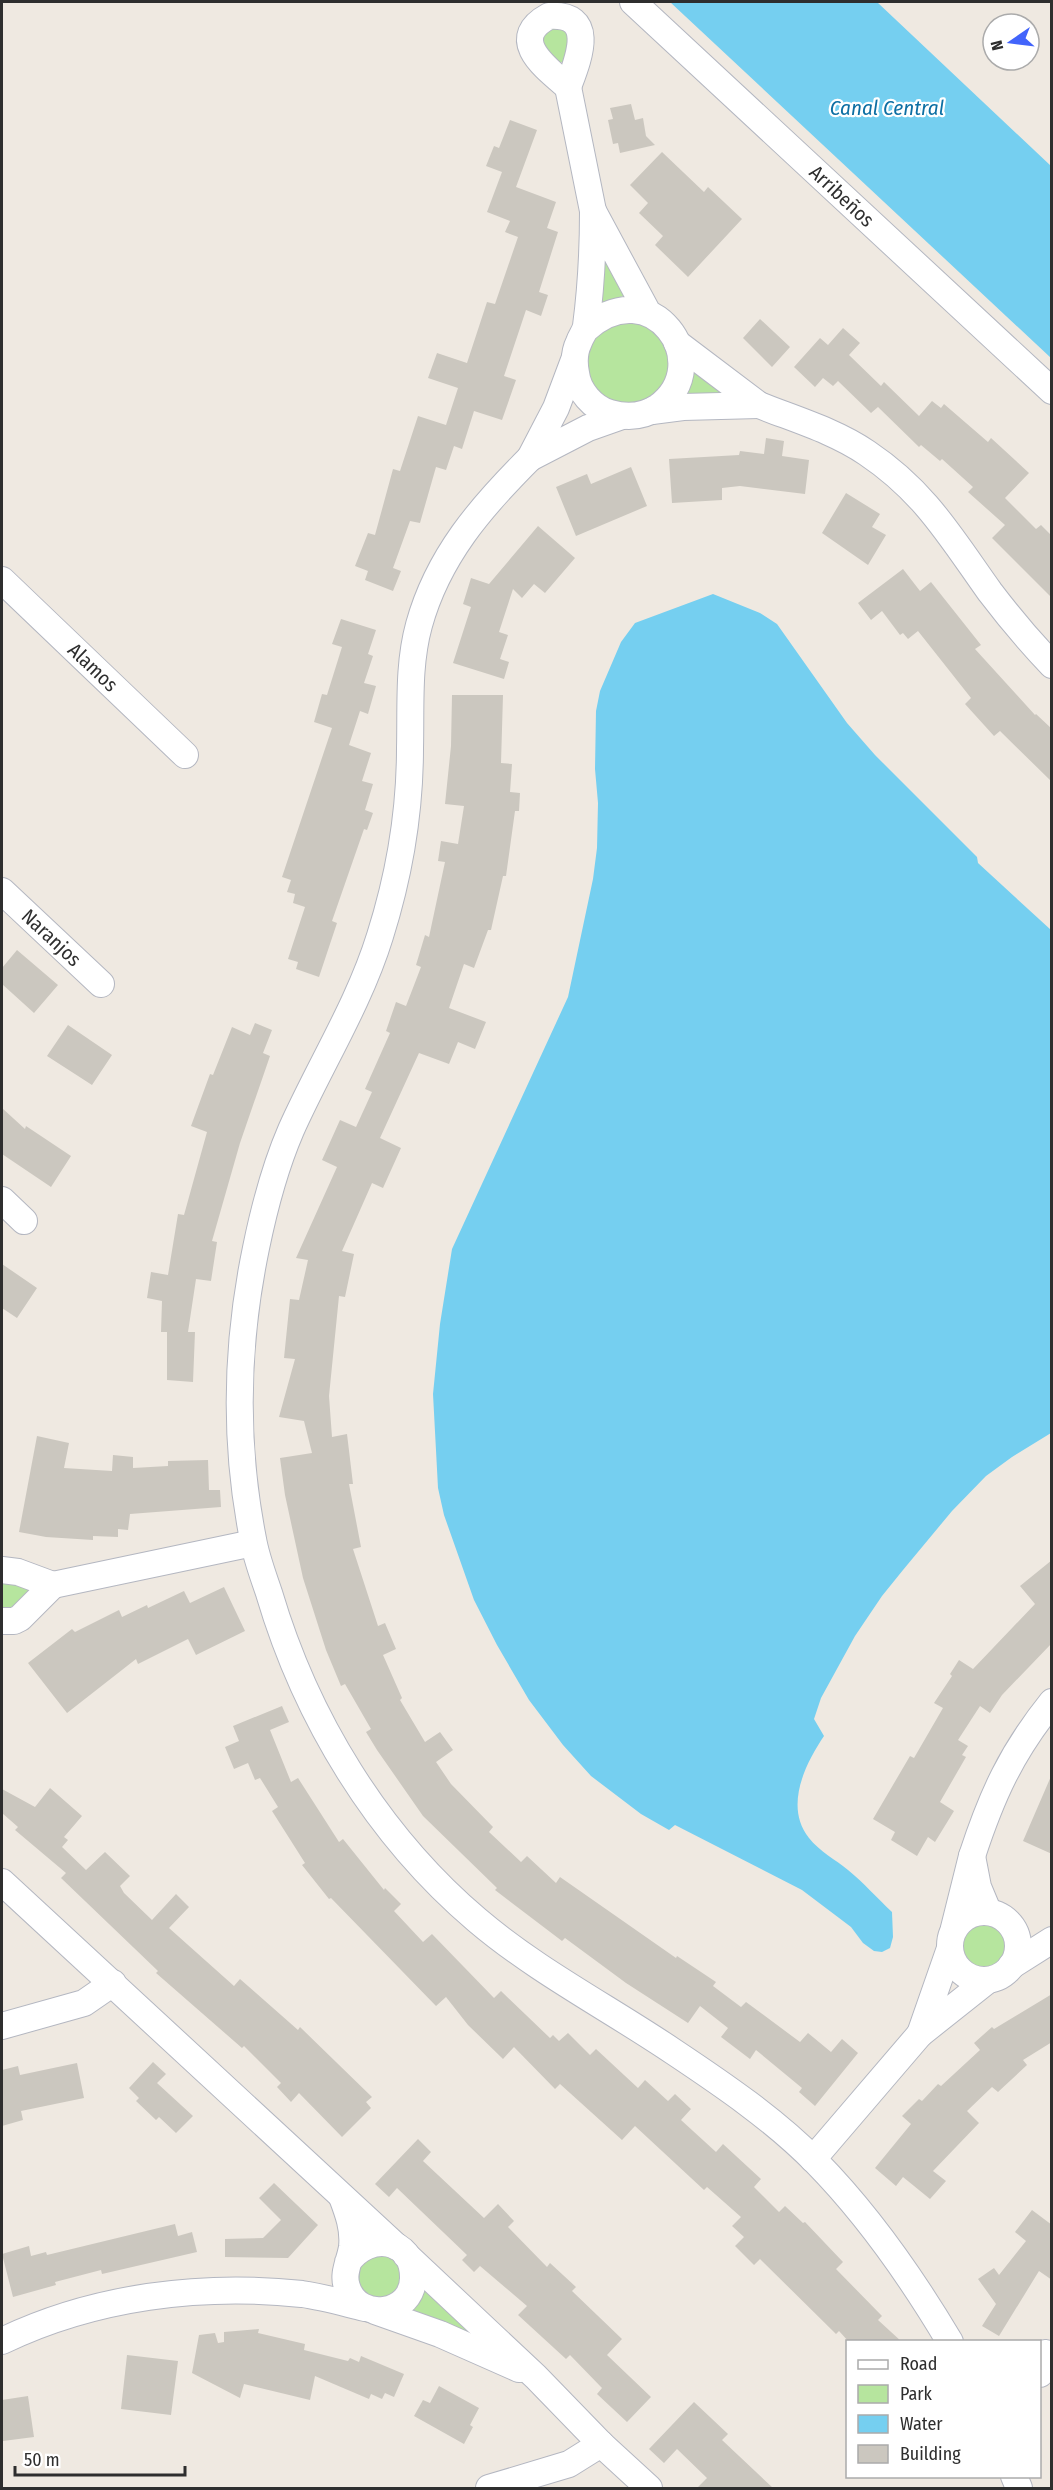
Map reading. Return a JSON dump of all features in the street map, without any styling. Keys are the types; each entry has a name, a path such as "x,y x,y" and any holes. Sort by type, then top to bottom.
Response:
{"street":[{"name":"Arribeños","path":"633,2 1052,391"},
{"path":"568,87 593,211 593,258 586,329"},
{"path":"593,211 648,313"},
{"path":"652,411 675,389 680,374 681,358 677,343 665,325 648,313 631,309 614,311 598,318 586,329 578,344 556,408 530,458 485,504 462,532 446,559 419,625 412,661 409,787 402,844 390,900 380,937 360,989 288,1136 256,1246 241,1353 239,1421 254,1543 278,1623 300,1680 328,1738 366,1798 403,1845 438,1885 513,1948 681,2057 760,2115 813,2159 863,2215 928,2304 949,2340"},
{"path":"677,343 759,405 857,447 906,483 928,504 992,594 1052,665"},
{"path":"574,360 576,376 582,391 593,403 607,412 622,417"},
{"path":"530,458 588,428 622,417 683,407 759,405"},
{"name":"Alamos","path":"2,580 185,755"},
{"name":"Naranjos","path":"2,891 101,984"},
{"path":"2,1200 24,1221"},
{"path":"2,1570 18,1572 53,1585 254,1543"},
{"path":"2,1621 14,1621 20,1618 53,1585"},
{"path":"920,2034 952,1939 972,1856 989,1806 1008,1764 1052,1701"},
{"path":"972,1856 978,1887 988,1911"},
{"path":"2,1882 536,2377 601,2444 649,2488"},
{"path":"988,1980 977,1980 958,1970 952,1939 969,1914 988,1911 999,1915 1015,1932 1018,1950 1011,1966"},
{"path":"1015,1932 1052,1938"},
{"path":"813,2159 920,2034 988,1980 1005,1973 1011,1966 1052,1938"},
{"path":"2,2026 84,2003 113,1983"},
{"path":"302,2294 346,2268 355,2253 375,2242 386,2243 401,2251 411,2265 413,2277 411,2288 405,2299 397,2306 386,2310 370,2309 350,2294 346,2268 352,2231 342,2196"},
{"path":"2,2341 62,2317 95,2307 140,2298 199,2292 302,2294 370,2309 440,2334 536,2377"},
{"path":"489,2488 569,2464 584,2457 601,2444"}],"green space":[{"path":"553,26 572,30 568,61 557,63 540,40"},
{"path":"605,250 626,295 600,304"},
{"path":"648,318 676,365 653,399 628,405 616,403 593,385 586,367 585,357 588,348 603,324"},
{"path":"694,361 735,394 684,395"},
{"path":"2,1575 29,1589 29,1595 19,1609 2,1610"},
{"path":"980,1921 990,1921 1003,1928 1010,1941 1010,1951 1003,1964 990,1971 980,1971 971,1967 964,1960 960,1951 960,1941 964,1932 971,1925"},
{"path":"372,2252 395,2258 403,2278 397,2292 384,2299 369,2297 358,2287 356,2270"},
{"path":"419,2284 484,2341 408,2311"}],"water":[{"name":"Canal Central","path":"670,2 877,2 1051,166 1051,358"},
{"path":"713,594 760,613 777,624 847,723 875,755 977,857 978,863 1051,930 1051,1433 986,1476 952,1511 882,1596 855,1636 821,1698 814,1719 824,1736 810,1759 800,1786 798,1813 809,1838 854,1875 892,1912 893,1937 890,1948 882,1952 874,1951 863,1943 851,1927 802,1890 675,1825 669,1830 641,1814 591,1776 563,1745 529,1700 497,1645 474,1600 444,1515 438,1488 433,1394 440,1324 452,1249 568,997 593,879 597,848 596,711 600,691 621,642 635,623"}],"building":[{"path":"631,104 635,120 643,118 646,136 655,145 620,153 618,143 613,144 608,120 613,119 610,108"},
{"path":"510,120 537,130 516,187 556,202 547,228 558,232 539,292 548,295 541,316 526,310 504,376 516,380 502,420 474,411 462,449 454,446 446,470 436,467 420,523 410,521 393,568 401,571 393,591 365,580 368,571 355,566 368,533 375,535 393,469 400,471 418,416 446,425 458,388 428,378 437,353 467,363 487,302 495,304 518,237 505,232 510,221 487,212 502,172 486,166 494,146 499,148"},
{"path":"662,152 704,192 708,187 742,219 688,277 655,245 663,236 639,213 648,203 630,185"},
{"path":"760,319 790,347 772,367 743,338"},
{"path":"843,328 860,343 849,355 881,386 884,382 919,416 932,401 941,408 944,404 988,442 991,438 1029,473 1005,498 1036,529 1041,525 1052,536 1052,598 992,538 1005,525 968,492 973,487 942,459 940,461 921,445 919,447 878,407 871,413 838,381 833,386 823,378 815,387 794,367 820,338 828,345"},
{"path":"766,438 784,441 782,456 809,460 805,494 740,486 722,488 722,500 672,503 669,459 739,455 740,451 764,454"},
{"path":"631,467 647,506 576,536 556,487 587,474 591,484"},
{"path":"846,493 880,514 872,527 886,535 868,565 822,533"},
{"path":"538,526 575,558 545,593 534,584 522,598 513,589 499,632 508,635 500,659 509,662 504,679 453,663 471,607 463,604 471,578 489,584"},
{"path":"903,569 920,591 931,582 981,645 975,649 1035,715 1052,729 1052,782 1000,731 994,736 965,704 971,698 918,631 908,639 903,633 900,635 882,611 871,620 858,603"},
{"path":"341,619 376,630 368,654 373,656 364,683 376,686 368,714 360,711 349,745 371,753 362,781 373,784 365,810 373,813 367,830 364,829 332,921 337,923 319,977 296,969 298,962 288,959 305,907 293,903 295,894 287,892 291,880 282,877 332,728 314,722 322,694 327,695 342,647 332,644"},
{"path":"452,695 503,695 501,763 512,764 510,792 520,793 519,811 515,811 506,876 503,876 491,930 488,930 474,968 464,964 449,1008 486,1022 475,1049 458,1042 449,1064 419,1053 380,1138 401,1148 383,1188 372,1183 342,1251 354,1254 345,1297 339,1296 329,1396 332,1437 347,1434 353,1484 349,1484 361,1547 353,1549 378,1626 385,1623 396,1649 383,1655 402,1698 400,1700 425,1742 440,1732 453,1750 436,1762 451,1784 493,1827 489,1832 521,1862 527,1856 556,1883 560,1877 676,1958 677,1956 716,1982 713,1986 741,2007 746,2002 800,2042 808,2033 831,2052 842,2039 858,2053 815,2106 799,2092 802,2088 756,2050 750,2059 721,2037 728,2028 700,2006 688,2023 626,1983 565,1938 562,1941 495,1890 497,1888 423,1816 366,1732 371,1729 345,1684 341,1686 326,1650 303,1578 285,1495 280,1458 312,1453 304,1421 279,1417 295,1359 284,1358 290,1299 299,1300 308,1260 296,1258 337,1167 322,1160 340,1120 356,1127 372,1092 365,1089 390,1033 386,1031 396,1002 406,1006 421,967 416,965 425,935 429,937 445,862 438,861 441,841 458,844 464,806 445,804 451,746"},
{"path":"17,950 58,985 34,1013 2,984 2,968"},
{"path":"255,1023 272,1030 263,1053 270,1056 240,1143 212,1241 217,1242 211,1281 196,1279 188,1332 195,1332 193,1382 167,1380 167,1332 161,1332 162,1301 147,1298 151,1272 168,1275 178,1214 184,1215 207,1132 191,1126 210,1074 213,1075 232,1027 250,1035"},
{"path":"68,1025 112,1055 92,1085 47,1056"},
{"path":"2,1108 25,1129 26,1126 71,1156 51,1187 2,1154"},
{"path":"2,1264 37,1288 17,1318 2,1308"},
{"path":"37,1436 69,1443 64,1468 112,1471 113,1455 133,1457 133,1468 168,1466 168,1461 208,1460 209,1490 220,1490 221,1507 130,1514 128,1530 118,1529 118,1537 93,1536 93,1540 46,1537 19,1532"},
{"path":"1052,1560 1052,1643 1002,1695 990,1713 980,1706 958,1740 968,1746 962,1755 966,1757 940,1802 954,1811 935,1842 928,1837 917,1856 891,1840 895,1832 873,1819 910,1756 914,1758 943,1708 934,1703 952,1676 950,1674 959,1660 973,1669 1035,1604 1020,1586"},
{"path":"224,1587 245,1631 196,1655 188,1639 138,1664 136,1659 67,1713 28,1663 72,1629 75,1632 119,1610 122,1617 184,1591 190,1603"},
{"path":"282,1706 289,1722 270,1730 291,1782 298,1778 339,1842 343,1839 384,1890 385,1888 401,1904 394,1911 423,1942 432,1934 494,1998 501,1991 550,2038 553,2035 559,2041 568,2033 590,2055 596,2049 638,2088 645,2080 668,2101 675,2094 691,2109 681,2120 716,2152 723,2144 761,2179 754,2187 779,2212 785,2206 803,2223 805,2222 843,2262 836,2269 882,2316 878,2320 900,2340 847,2340 839,2331 836,2334 760,2259 754,2265 735,2246 744,2237 732,2226 741,2217 707,2187 704,2190 635,2126 622,2140 560,2084 555,2089 514,2047 503,2059 468,2025 446,1997 436,2006 331,1898 329,1899 302,1865 305,1863 272,1811 278,1807 260,1778 255,1780 248,1763 234,1769 225,1747 239,1741 233,1726"},
{"path":"1052,1774 1052,1854 1023,1841"},
{"path":"50,1788 82,1816 64,1837 68,1840 62,1847 86,1870 105,1852 130,1876 120,1886 124,1893 152,1920 176,1894 189,1907 169,1928 234,1986 240,1979 298,2030 300,2027 372,2097 366,2102 371,2108 342,2137 299,2093 291,2102 277,2087 281,2083 244,2046 242,2048 156,1973 158,1971 61,1878 66,1873 15,1830 18,1827 2,1813 2,1789 35,1807"},
{"path":"1052,1994 1052,2042 1023,2060 1027,2065 998,2092 992,2087 967,2111 979,2123 933,2171 946,2181 930,2199 903,2177 896,2186 875,2168 911,2124 902,2116 919,2099 922,2101 938,2084 941,2086 980,2050 974,2043 992,2027 994,2029"},
{"path":"153,2062 166,2074 157,2083 193,2116 176,2133 159,2117 156,2120 136,2101 139,2098 129,2088"},
{"path":"77,2063 84,2098 21,2111 23,2120 2,2126 2,2070 18,2066 20,2075"},
{"path":"418,2139 431,2152 423,2161 484,2218 498,2204 514,2221 508,2227 547,2267 550,2263 576,2287 572,2291 622,2339 607,2355 651,2397 627,2422 597,2394 602,2388 570,2355 566,2359 518,2315 527,2306 480,2266 474,2272 462,2260 467,2255 397,2188 389,2197 375,2184"},
{"path":"274,2183 318,2225 288,2258 225,2257 225,2239 263,2238 281,2220 259,2198"},
{"path":"1032,2210 1052,2225 1052,2280 1039,2271 999,2336 982,2326 996,2304 978,2279 994,2268 999,2275 1026,2241 1015,2232"},
{"path":"175,2224 178,2236 192,2232 197,2252 102,2274 101,2270 55,2282 56,2285 13,2297 2,2254 29,2246 31,2256 46,2252 47,2255"},
{"path":"259,2329 258,2333 305,2344 304,2350 348,2361 350,2358 359,2362 361,2356 404,2374 394,2397 385,2393 382,2399 371,2394 369,2399 315,2376 310,2400 244,2384 240,2398 192,2373 199,2335 215,2333 218,2343 224,2342 224,2332"},
{"path":"127,2355 178,2361 171,2415 121,2409"},
{"path":"439,2386 479,2408 464,2444 414,2416 423,2400 430,2403"},
{"path":"28,2396 34,2437 3,2441 2,2400"},
{"path":"694,2402 728,2434 722,2440 773,2488 697,2488 707,2478 677,2449 664,2463 649,2449"}]}
